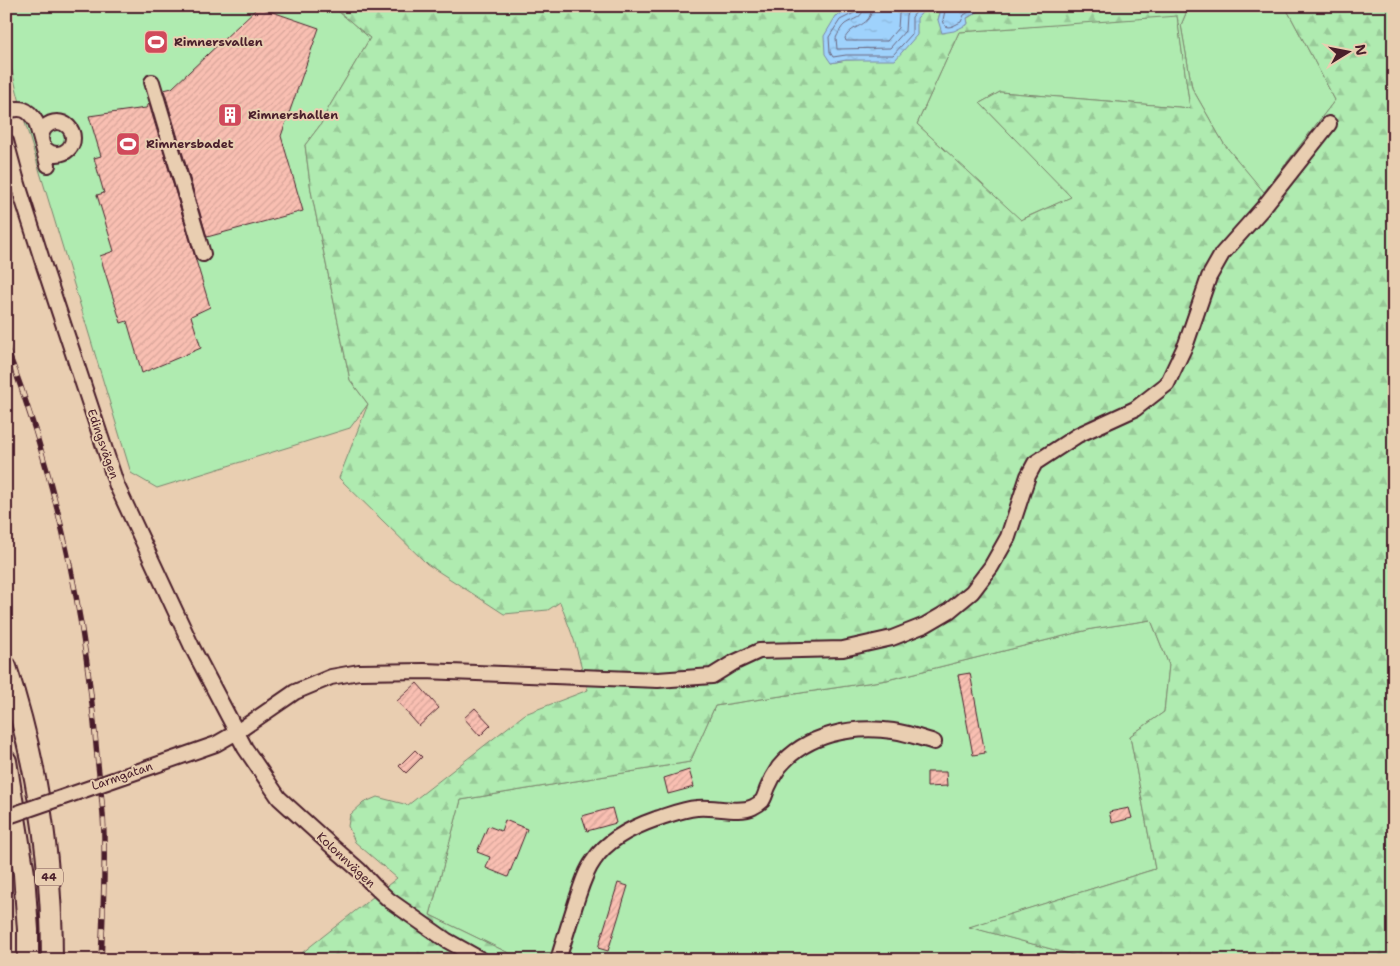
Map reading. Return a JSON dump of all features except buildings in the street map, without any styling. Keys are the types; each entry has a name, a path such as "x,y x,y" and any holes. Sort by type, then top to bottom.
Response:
{"highway":[{"name":"44","path":"6,667 23,720 34,768 43,826 52,927 52,960"},
{"name":"44","path":"6,762 24,874 28,960"}],"street":[{"path":"152,82 203,254"},
{"path":"6,111 21,108 32,116 36,122 48,165"},
{"name":"Larmgatan","path":"6,817 216,744 237,732 295,692 331,677 360,672 424,671 658,680 712,676 759,650 843,649 892,638 925,625 949,611 972,592 991,567 1008,537 1028,476 1035,462 1078,435 1135,409 1168,384 1186,344 1209,277 1222,254 1262,210 1329,124"},
{"name":"Edingsvägen","path":"6,141 33,231 117,486 194,649 237,732"},
{"path":"558,960 584,878 594,859 604,848 638,825 697,808 740,810 752,808 762,801 777,769 787,758 803,745 821,738 847,731 870,729 895,731 934,742"},
{"name":"Kolonnvägen","path":"237,732 244,748 279,798 359,870 389,900 446,940 482,960"}],"green space":[{"path":"6,6 338,6 338,11 370,38 321,124 305,145 311,191 350,380 368,404 350,428 157,488 131,473 26,126 8,56 6,55"},
{"path":"338,6 858,6 836,16 831,63 846,60 878,59 928,6 942,6 938,20 968,23 966,19 987,6 1189,6 1181,25 1192,88 1224,144 1264,192 1335,100 1285,6 1394,6 1394,960 1092,960 969,927 1155,869 1130,736 1164,712 1169,665 1151,620 1092,629 887,680 715,706 690,762 461,800 430,915 523,960 293,960 397,878 355,842 348,826 350,815 363,803 377,797 408,805 525,714 588,690 574,640 560,602 548,610 504,614 427,564 339,478 368,404 350,380 311,191 305,145 321,124 370,38 338,11","holes":["1177,16 1190,108 1000,92 980,103 1071,197 1021,220 917,124 959,32"]},
{"path":"1189,6 1285,6 1335,100 1264,193 1224,144 1192,88 1181,25"},
{"path":"1177,15 1190,108 1000,92 980,103 1072,197 1020,220 917,124 959,32"},
{"path":"1151,620 1169,665 1164,712 1130,736 1155,869 970,927 1092,960 523,960 430,915 461,800 690,762 715,706 887,680 1092,629"}],"water":[{"path":"858,6 928,6 917,18 917,35 895,60 846,60 831,63 825,54 824,36 836,16"},
{"path":"942,6 987,6 967,18 968,24 954,31 942,33 938,20"}],"railway":[{"path":"6,346 40,446 54,496 77,599 92,704 103,818 104,884 101,960"}],"place":[{"name":"Rimnersvallen","path":"156,42"},
{"name":"Rimnershallen","path":"230,115"},
{"name":"Rimnersbadet","path":"128,144"}]}
